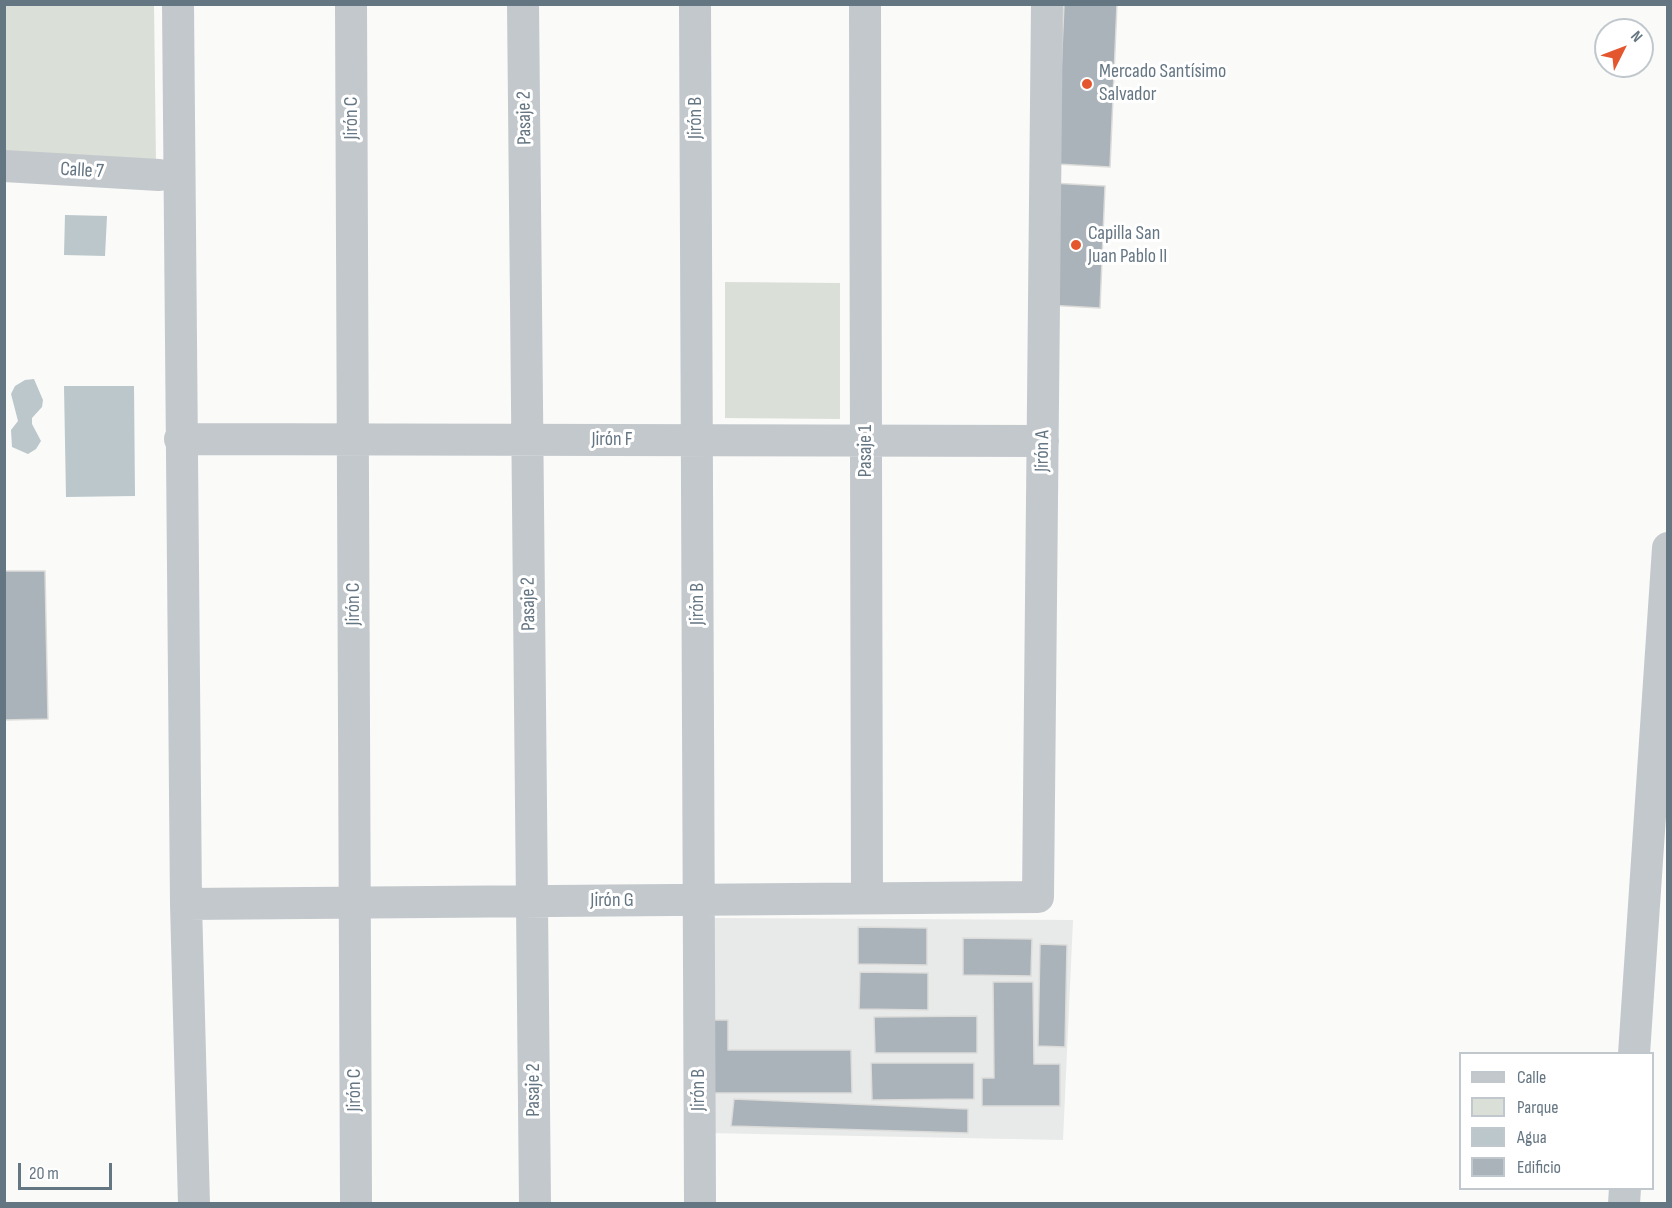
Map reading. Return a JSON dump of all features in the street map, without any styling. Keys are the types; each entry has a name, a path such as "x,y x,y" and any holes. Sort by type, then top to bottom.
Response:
{"street":[{"path":"178,4 180,439 186,904 194,1203"},
{"name":"Jirón C","path":"351,4 356,1203"},
{"name":"Pasaje 2","path":"524,4 535,1203"},
{"name":"Jirón B","path":"695,4 700,1203"},
{"name":"Pasaje 1","path":"865,4 867,898"},
{"name":"Jirón A","path":"1038,897 1047,4"},
{"name":"Calle 7","path":"4,166 159,175"},
{"name":"Jirón F","path":"180,439 1043,441"},
{"path":"1634,1052 1668,548"},
{"name":"Jirón G","path":"186,904 1038,897"}],"shaded area":[{"path":"712,918 1073,920 1063,1140 707,1133"}],"green space":[{"path":"5,5 154,5 156,164 5,159"},
{"path":"725,282 840,283 840,419 725,418"}],"water":[{"path":"65,215 107,216 105,256 64,255"},
{"path":"34,379 43,400 42,407 32,418 32,424 41,441 36,449 28,454 12,447 11,430 18,421 11,394 15,386 25,380"},
{"path":"64,386 134,386 135,496 66,497"}],"building":[{"name":"Mercado Santísimo Salvador","path":"1064,4 1117,4 1110,167 1057,164"},
{"name":"Capilla San Juan Pablo II","path":"1052,183 1105,186 1100,308 1047,305"},
{"path":"4,571 45,571 48,719 4,720"},
{"path":"858,927 927,928 927,965 858,964"},
{"path":"963,938 1032,939 1031,976 963,975"},
{"path":"1040,944 1067,945 1065,1047 1038,1046"},
{"path":"860,972 928,973 928,1010 859,1009"},
{"path":"993,982 1033,982 1034,1064 1060,1064 1060,1106 982,1106 982,1078 994,1078"},
{"path":"977,1016 977,1053 875,1053 874,1017"},
{"path":"714,1020 728,1020 728,1050 851,1050 852,1093 714,1093"},
{"path":"871,1063 974,1063 974,1099 872,1100"},
{"path":"734,1099 968,1109 968,1133 731,1126"}],"place":[{"name":"Mercado Santísimo Salvador","path":"1087,84"},
{"name":"Capilla San Juan Pablo II","path":"1076,245"}]}
